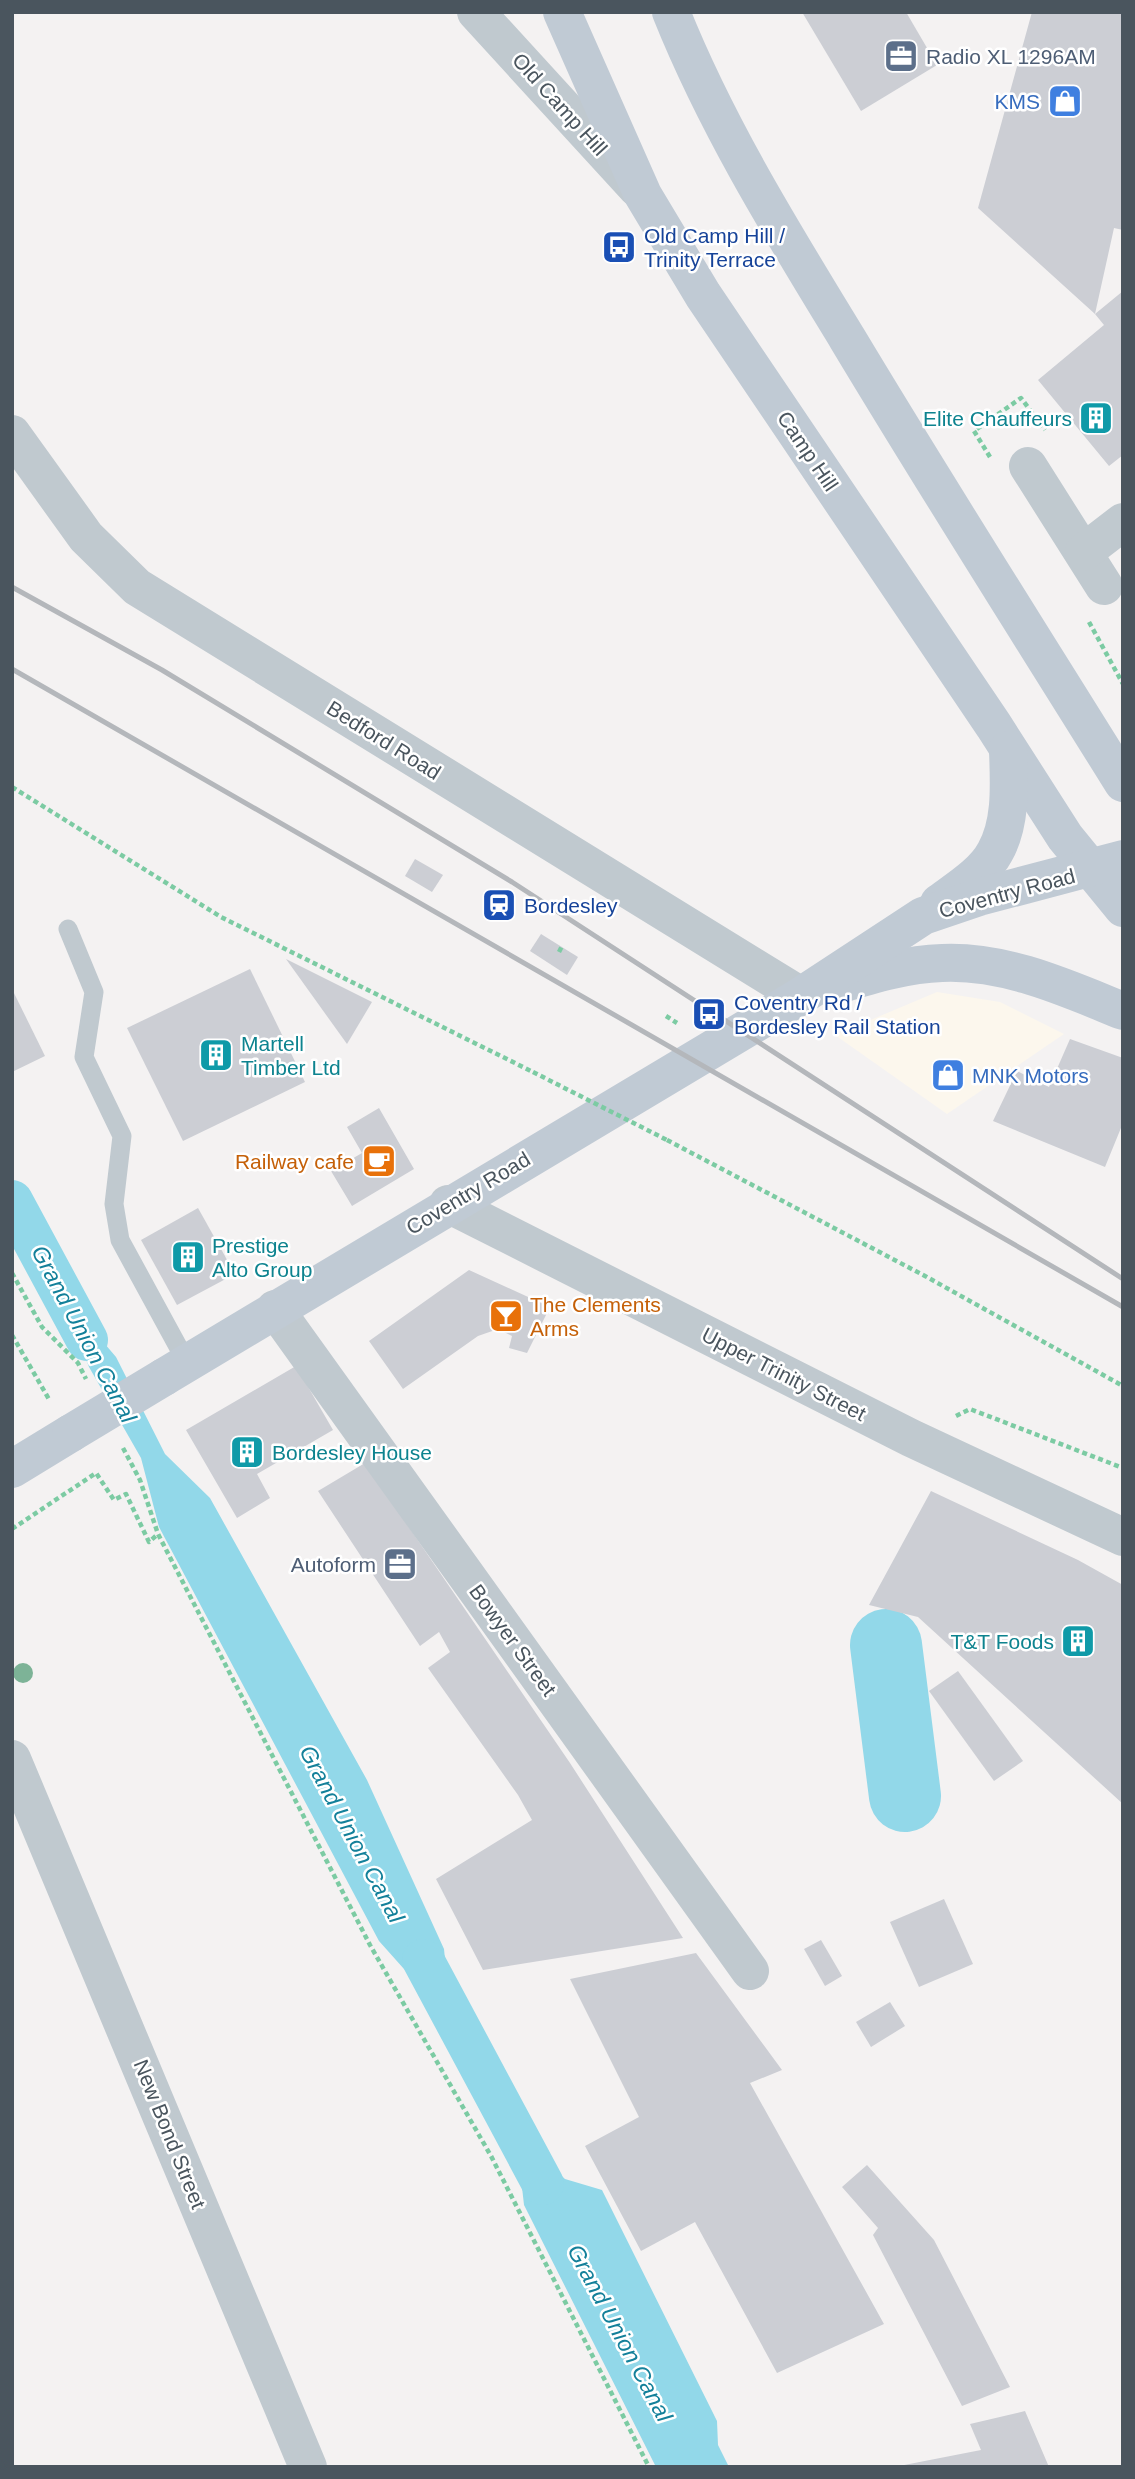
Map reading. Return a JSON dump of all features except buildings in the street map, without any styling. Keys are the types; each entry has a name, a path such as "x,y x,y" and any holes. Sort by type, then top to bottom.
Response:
{"main road":[{"name":"Camp Hill","path":"562,12 643,195 702,295 1065,837 1107,864 1123,908"},
{"path":"679,21 721,122 775,220 943,496 1123,783"},
{"name":"Coventry Road","path":"12,1469 62,1419 176,1370 449,1204 801,996 923,916 968,881 995,853 1009,804 1009,750"},
{"name":"Coventry Road","path":"923,916 990,894 1107,864"},
{"path":"801,996 876,973 943,963 996,968 1043,980 1123,1011"}],"street":[{"name":"Old Camp Hill","path":"476,12 643,195"},
{"name":"Bedford Road","path":"12,434 86,537 137,587 801,996"},
{"path":"1028,466 1084,552 1101,601"},
{"path":"1084,552 1123,522"},
{"name":"Upper Trinity Street","path":"449,1204 911,1438 1123,1537"},
{"name":"Bowyer Street","path":"275,1309 750,1971"},
{"name":"New Bond Street","path":"12,1759 21,1803 308,2467"}],"lane":[{"path":"68,929 94,992 84,1057 122,1136 114,1204 120,1240 176,1370"}],"path":[{"path":"1101,601 1089,623 1123,684"},
{"path":"12,787 221,917 667,1140 925,1276 1123,1386"},
{"path":"12,1273 14,1282 42,1327 78,1363 90,1387"},
{"path":"12,1335 62,1419"},
{"path":"911,1438 970,1409 1123,1468"},
{"path":"121,1445 140,1480 158,1534 370,1945 491,2156 649,2467"},
{"path":"12,1529 96,1473 114,1500 126,1494 149,1542 158,1534"}],"shaded area":[{"name":"MNK Motors","path":"937,992 1000,1002 1064,1034 947,1114 835,1035"}],"water":[{"path":"59,1290 116,1357 165,1454 210,1498 367,1780 444,1949 450,2010 404,1969 379,1941 159,1527 141,1458 89,1367"},
{"path":"516,2134 565,2179 602,2190 717,2421 718,2445 729,2467 656,2467 524,2205"}],"waterway":[{"name":"Grand Union Canal","path":"12,1201 87,1340"},
{"path":"886,1645 905,1796"},
{"name":"Grand Union Canal","path":"423,1960 543,2184"}],"railway":[{"path":"12,587 162,670 512,882 1123,1279"},
{"path":"12,669 1123,1307"}],"place":[{"name":"Radio XL 1296AM","path":"901,56"},
{"name":"KMS","path":"1065,101"},
{"name":"Old Camp Hill / Trinity Terrace","path":"619,247"},
{"name":"Elite Chauffeurs","path":"1096,418"},
{"name":"Bordesley","path":"499,905"},
{"name":"Coventry Rd / Bordesley Rail Station","path":"709,1014"},
{"name":"Martell Timber Ltd","path":"216,1055"},
{"name":"MNK Motors","path":"948,1075"},
{"name":"Railway cafe","path":"379,1161"},
{"name":"Prestige Alto Group","path":"188,1257"},
{"name":"The Clements Arms","path":"506,1316"},
{"name":"Bordesley House","path":"247,1452"},
{"name":"Autoform","path":"400,1564"},
{"name":"T&T Foods","path":"1078,1641"}]}
